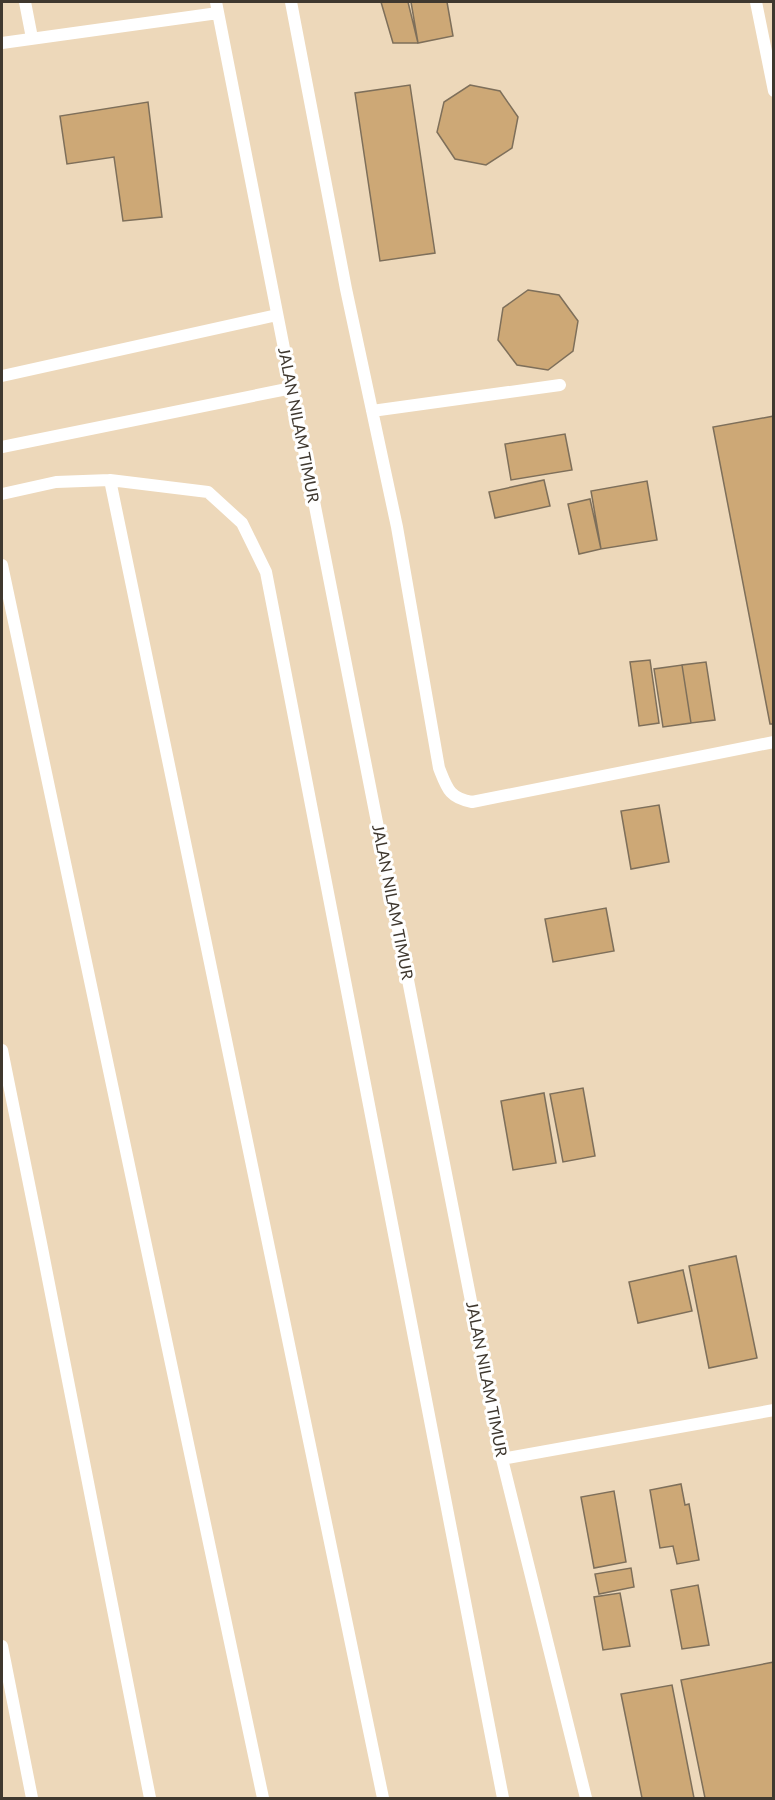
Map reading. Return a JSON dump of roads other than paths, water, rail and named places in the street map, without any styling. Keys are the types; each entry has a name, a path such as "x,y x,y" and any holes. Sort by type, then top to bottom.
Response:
{"lane":[{"path":"25,2 32,38"},
{"path":"291,2 346,289 397,527 439,768 448,789 458,800 472,802 774,742"},
{"path":"756,2 774,91"},
{"path":"2,43 217,7"},
{"name":"JALAN NILAM TIMUR","path":"217,7 502,1459 586,1798"},
{"path":"2,376 277,315"},
{"path":"372,411 560,385"},
{"path":"2,447 292,388"},
{"path":"110,480 382,1798"},
{"path":"2,494 56,482 110,480 208,492 242,523 266,572 503,1798"},
{"path":"2,565 263,1798"},
{"path":"2,1050 150,1798"},
{"path":"502,1459 774,1410"},
{"path":"2,1646 32,1798"}]}
